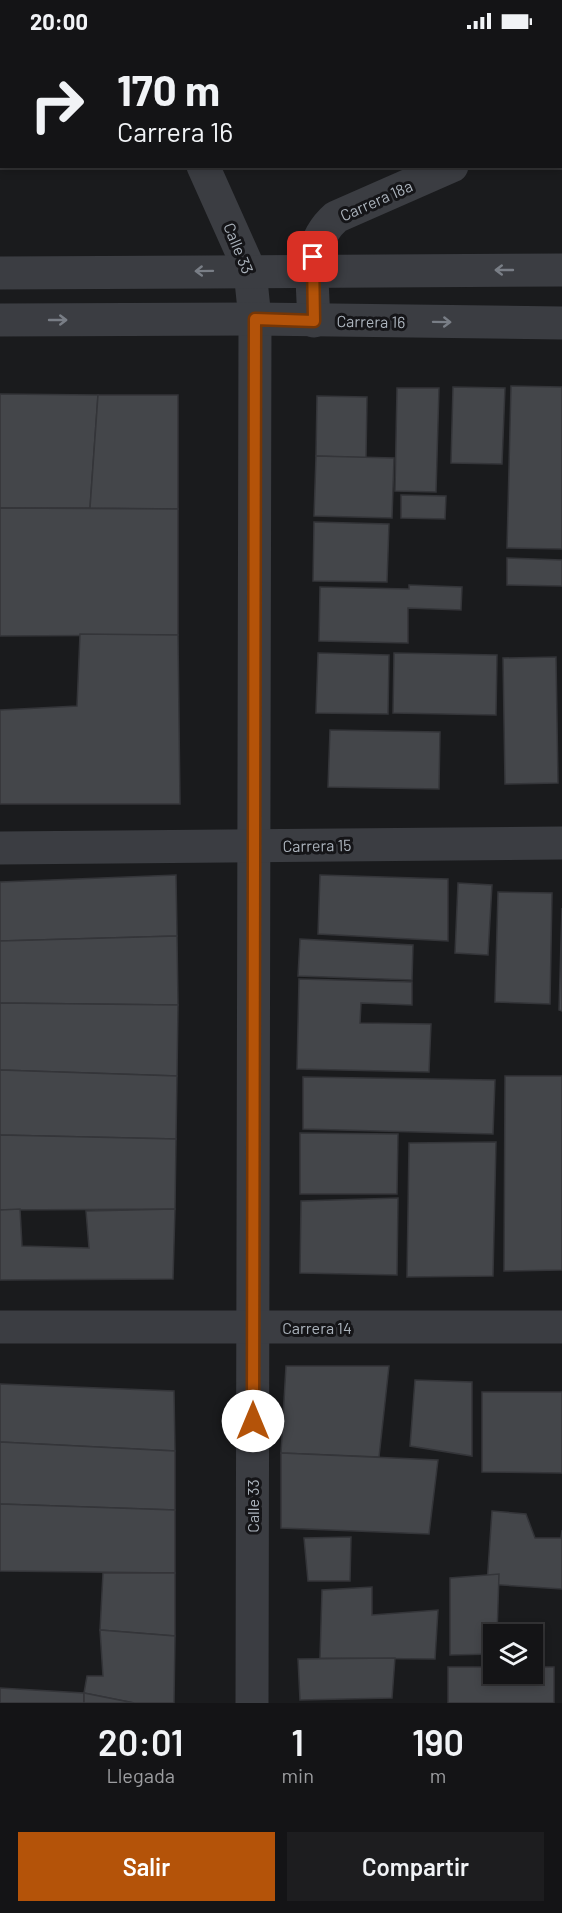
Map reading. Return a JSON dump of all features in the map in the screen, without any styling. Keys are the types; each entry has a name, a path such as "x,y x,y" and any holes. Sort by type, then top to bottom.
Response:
{"street":[{"name":"Calle 33","path":"204,168 250,271 255,319 252,1703"},
{"name":"Carrera 18a","path":"314,321 312,271 314,244 323,227 336,217 447,168"},
{"path":"0,273 562,270"},
{"name":"Carrera 16","path":"0,320 255,319 562,323"},
{"name":"Carrera 15","path":"0,848 562,843"},
{"name":"Carrera 14","path":"0,1328 562,1328"}],"building":[{"path":"511,386 562,387 562,549 507,548"},
{"path":"453,387 505,388 502,464 451,463"},
{"path":"397,388 439,388 436,492 395,491"},
{"path":"0,394 98,395 90,508 0,508"},
{"path":"98,395 178,395 178,509 90,508"},
{"path":"317,396 367,397 366,458 316,456"},
{"path":"316,456 394,458 392,518 314,516"},
{"path":"401,495 446,496 445,519 401,518"},
{"path":"0,508 178,509 178,635 0,636"},
{"path":"314,522 389,524 387,582 313,581"},
{"path":"507,558 562,560 562,586 507,585"},
{"path":"409,585 462,587 461,610 408,608 408,643 319,641 320,587 409,589"},
{"path":"80,634 178,635 180,804 0,804 0,710 77,706"},
{"path":"318,653 389,655 388,714 316,713"},
{"path":"394,653 497,655 496,715 393,713"},
{"path":"556,657 558,783 505,784 503,658"},
{"path":"330,730 440,732 439,789 328,787"},
{"path":"176,875 177,936 0,941 0,882"},
{"path":"320,875 448,879 448,941 318,934"},
{"path":"458,883 492,885 488,955 455,953"},
{"path":"498,892 552,893 550,1004 495,1002"},
{"path":"562,908 562,1011 559,1010"},
{"path":"177,936 178,1005 0,1003 0,941"},
{"path":"300,939 413,945 412,980 298,976"},
{"path":"299,979 412,982 412,1005 361,1003 360,1023 431,1024 429,1072 297,1069"},
{"path":"0,1003 178,1005 177,1076 0,1070"},
{"path":"0,1070 177,1076 176,1139 0,1135"},
{"path":"505,1076 562,1076 562,1270 504,1271"},
{"path":"303,1077 495,1080 493,1134 303,1129"},
{"path":"300,1133 398,1134 397,1194 300,1194"},
{"path":"0,1135 176,1139 175,1209 0,1210"},
{"path":"496,1142 493,1276 407,1277 409,1143"},
{"path":"398,1198 397,1275 300,1273 301,1201"},
{"path":"20,1209 22,1246 89,1248 86,1211 175,1209 173,1279 0,1280 0,1210"},
{"path":"286,1366 389,1366 379,1457 281,1453"},
{"path":"415,1380 472,1382 472,1456 410,1446"},
{"path":"0,1384 174,1391 175,1451 0,1442"},
{"path":"482,1392 562,1392 562,1473 482,1472"},
{"path":"0,1442 175,1451 175,1510 0,1504"},
{"path":"281,1453 438,1460 429,1534 281,1528"},
{"path":"0,1504 175,1510 175,1573 0,1571"},
{"path":"492,1511 526,1514 535,1538 561,1538 562,1530 562,1589 487,1584"},
{"path":"351,1537 350,1581 308,1581 304,1538"},
{"path":"103,1573 175,1573 175,1636 100,1630"},
{"path":"499,1574 497,1624 483,1624 483,1654 450,1655 450,1578"},
{"path":"372,1587 372,1615 438,1610 435,1659 320,1658 322,1590"},
{"path":"100,1630 175,1636 174,1703 134,1703 84,1693 87,1676 103,1676"},
{"path":"395,1658 392,1698 300,1700 298,1659"},
{"path":"448,1667 483,1667 483,1684 543,1684 543,1667 554,1667 554,1703 448,1703"},
{"path":"0,1688 84,1693 84,1703 0,1703"},
{"path":"84,1693 134,1703 84,1703"}],"route":[{"path":"253,1421 255,319 314,321 313,257"}]}
